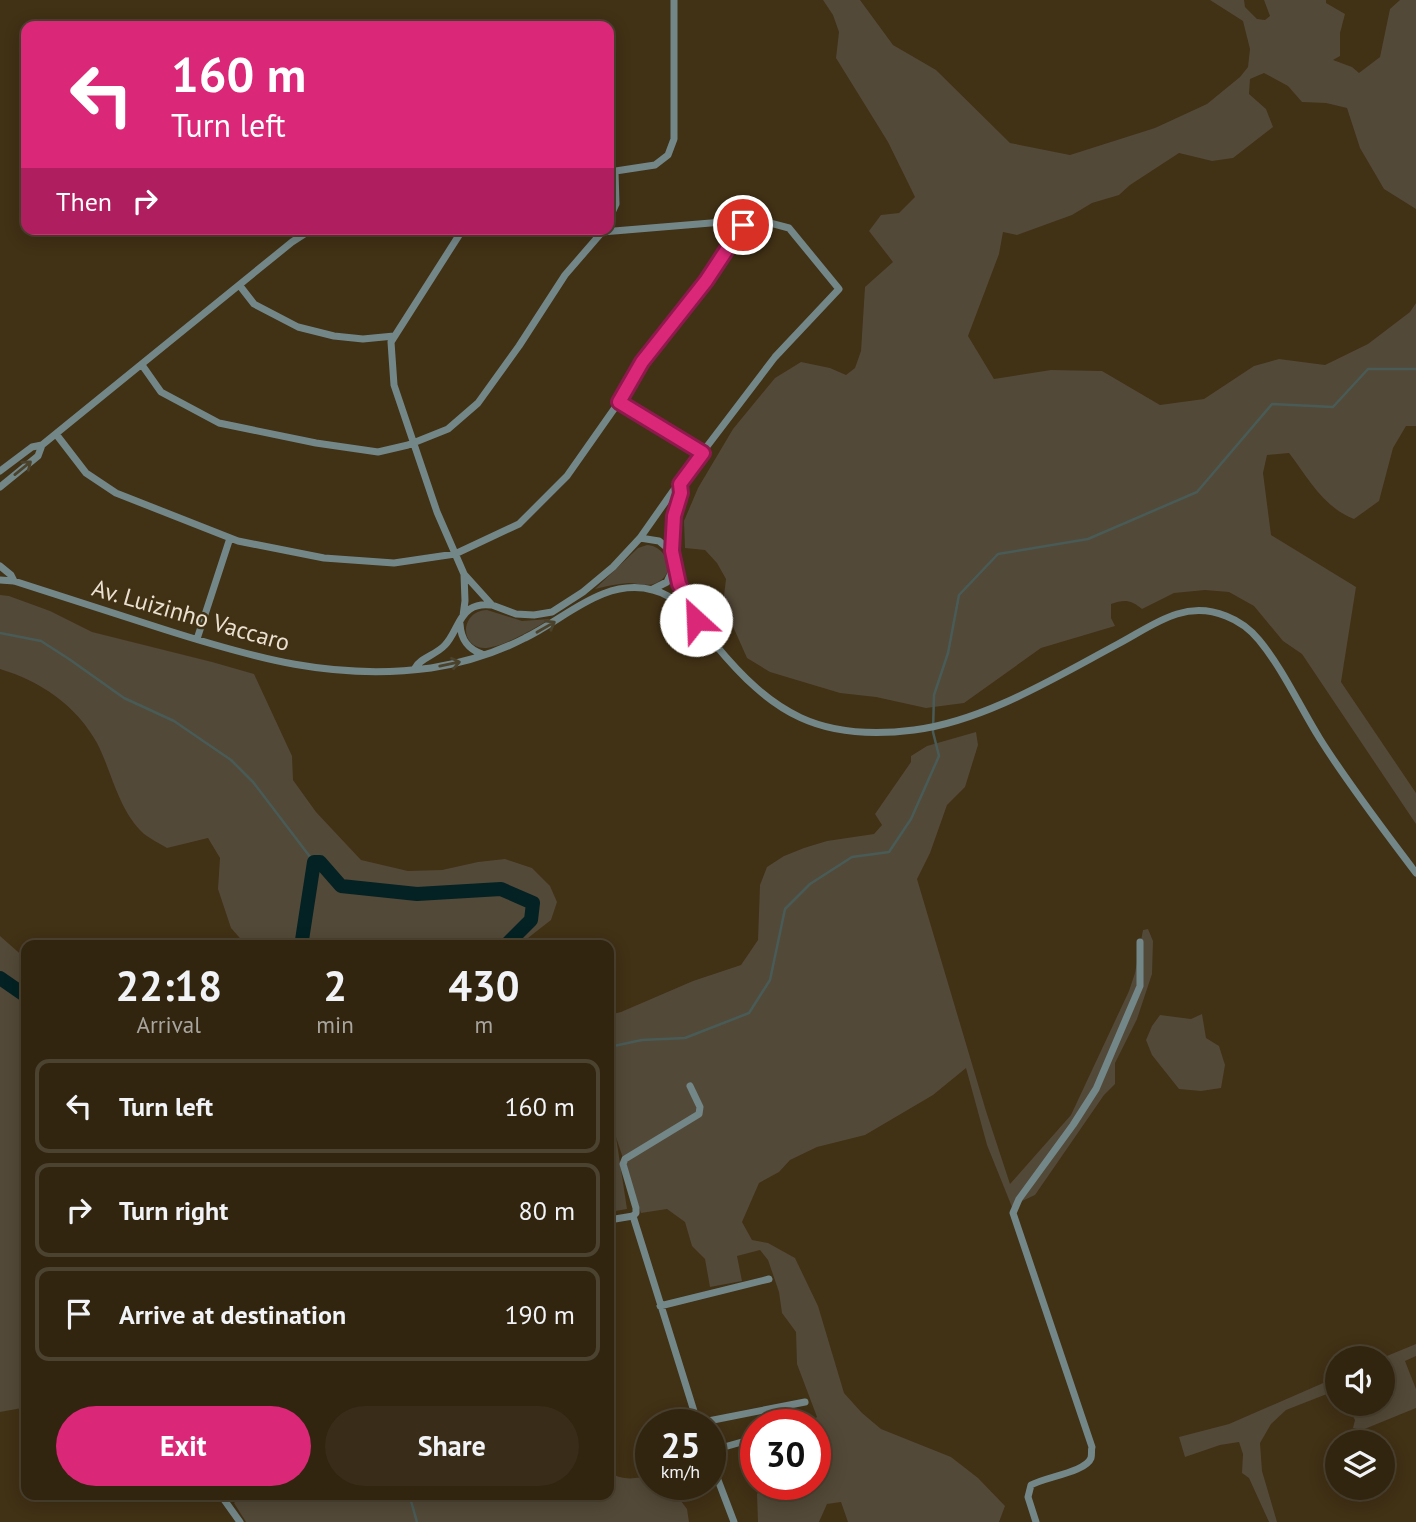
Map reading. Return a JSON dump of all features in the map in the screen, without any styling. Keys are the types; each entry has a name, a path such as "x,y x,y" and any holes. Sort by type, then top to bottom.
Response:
{"street":[{"path":"614,172 655,165 668,155 674,139 674,0"},
{"path":"614,188 614,208"},
{"path":"56,434 86,473 116,493 230,538 324,558 394,563 456,554 519,524 567,476 619,402 642,362 706,281 747,219"},
{"path":"464,574 492,605 507,612 524,615 543,614 560,608 606,574 640,538 775,357 839,289 789,228 760,220 614,230"},
{"path":"0,487 38,456 42,446 56,434 303,235"},
{"path":"459,235 391,342 394,385 437,512 464,574 466,601 461,634 474,651 484,655"},
{"path":"142,365 161,392 219,423 316,443 378,452 414,443 447,429 478,403 565,275 600,235"},
{"path":"240,286 254,304 298,327 334,336 363,339 394,336"},
{"path":"619,402 703,453"},
{"path":"0,471 32,447 42,446"},
{"path":"680,484 681,493 674,516 673,563 679,584 696,620"},
{"path":"197,639 230,538"},
{"path":"640,538 654,539 672,551"},
{"path":"653,590 664,585 670,578 673,563"},
{"path":"0,566 14,581"},
{"name":"Av. Luizinho Vaccaro","path":"0,580 14,581 264,660 303,667 370,671 444,665 484,655 537,632 602,593 628,588 653,590"},
{"path":"653,590 672,599 696,620 752,686 773,702 796,716 849,732 886,733 930,728 963,719 1044,683 1173,615 1198,611 1222,615 1239,622 1260,641 1336,765 1416,873"},
{"path":"415,668 418,662 446,645 461,620 476,606 492,605"},
{"path":"1036,1522 1028,1497 1031,1485 1042,1479 1083,1468 1090,1459 1092,1447 1013,1213 1019,1199 1073,1125 1096,1088 1140,986 1140,942"},
{"path":"614,1219 636,1213 623,1164 625,1159 699,1114 700,1107 690,1086"},
{"path":"633,1216 693,1409"},
{"path":"660,1306 769,1279"},
{"path":"726,1418 805,1402"},
{"path":"224,1500 240,1522"},
{"path":"726,1500 734,1522"}],"shaded area":[{"path":"823,0 860,0 893,45 936,70 1010,143 1070,155 1155,128 1207,104 1240,77 1248,67 1250,49 1243,21 1210,0 1244,0 1245,7 1257,19 1265,20 1270,16 1264,0 1326,0 1326,3 1345,14 1340,33 1340,56 1333,60 1352,67 1359,73 1380,57 1390,9 1400,0 1416,0 1416,209 1384,189 1360,148 1347,108 1326,103 1302,102 1288,86 1264,73 1250,79 1249,94 1266,109 1273,127 1233,158 1212,161 1179,153 1119,195 1092,203 1072,215 1017,235 1003,232 999,254 968,336 994,379 1051,370 1102,371 1160,405 1204,399 1254,366 1279,359 1325,365 1368,344 1410,312 1416,303 1416,426 1406,426 1393,448 1379,501 1354,519 1343,514 1317,491 1289,453 1267,455 1263,473 1271,535 1356,587 1341,682 1416,793 1416,824 1302,654 1283,641 1254,606 1229,592 1205,590 1174,593 1142,609 1128,601 1111,604 1111,618 1115,626 1041,648 964,703 926,708 876,697 840,693 770,672 747,658 723,604 726,579 705,550 685,548 684,521 698,488 733,429 775,378 801,362 830,368 846,375 855,368 861,351 865,287 893,262 869,231 881,215 899,213 915,197 888,142 836,58 839,32 833,15"},
{"path":"647,545 660,550 667,561 667,573 663,579 650,585 628,583 595,589 638,548"},
{"path":"0,595 50,611 92,632 254,674 292,756 293,780 316,812 361,860 408,871 442,870 505,859 532,868 550,886 557,902 551,920 525,940 242,940 231,928 218,889 220,858 208,838 167,848 144,834 128,814 97,743 79,717 43,688 0,669"},
{"path":"487,610 522,621 550,619 509,641 484,648 470,642 466,629 472,616"},
{"path":"976,732 978,745 965,787 947,805 930,853 917,879 1010,1184 1071,1115 1129,991 1143,930 1148,929 1153,941 1152,974 1137,1019 1115,1063 1115,1084 1104,1095 1035,1195 1020,1202 1014,1212 987,1145 966,1068 933,1095 865,1135 817,1147 790,1160 779,1172 759,1183 742,1222 752,1240 768,1243 795,1258 818,1306 844,1393 881,1429 951,1457 978,1478 1005,1506 999,1522 848,1522 841,1502 827,1504 819,1522 758,1522 757,1500 831,1500 831,1409 814,1409 797,1364 796,1332 782,1313 779,1292 768,1260 760,1250 737,1256 742,1281 710,1287 705,1259 692,1246 685,1222 667,1209 641,1213 616,1137 627,1209 614,1211 614,1014 693,981 741,965 758,940 760,885 767,867 804,848 827,841 874,834 882,825 875,814 911,762 911,756 927,746"},
{"path":"0,936 21,955 21,1408 0,1412"},
{"path":"1202,1014 1206,1038 1219,1046 1225,1065 1221,1088 1201,1091 1179,1089 1152,1055 1146,1040 1160,1015 1191,1019"},
{"path":"1416,1344 1416,1356 1405,1361 1416,1389 1416,1408 1362,1430 1353,1428 1353,1416 1395,1416 1395,1353"},
{"path":"1325,1382 1325,1395 1286,1410 1271,1424 1260,1443 1262,1471 1277,1522 1269,1522 1249,1478 1242,1473 1243,1454 1239,1442 1220,1445 1185,1457 1179,1437 1229,1424"},
{"path":"614,1474 635,1477 635,1500 680,1500 687,1509 689,1522 246,1522 234,1503 237,1500 614,1500"}],"waterway":[{"path":"614,1046 642,1040 685,1038 749,1013 770,980 785,909 810,884 852,857 889,852 911,819 939,756 933,732 934,695 948,653 959,595 998,554 1088,539 1197,492 1272,404 1333,407 1368,369 1416,369"},
{"path":"0,633 41,641 124,698 174,721 231,760 253,782 314,862"},
{"path":"302,940 314,862 320,862 341,886 417,894 501,889 533,903 531,920 511,940"},
{"path":"0,978 21,993"},
{"path":"411,1500 417,1522"}],"route":[{"path":"696,620 679,584 673,563 671,540 681,493 680,484 703,453 619,402 642,362 706,281 743,225"}]}
